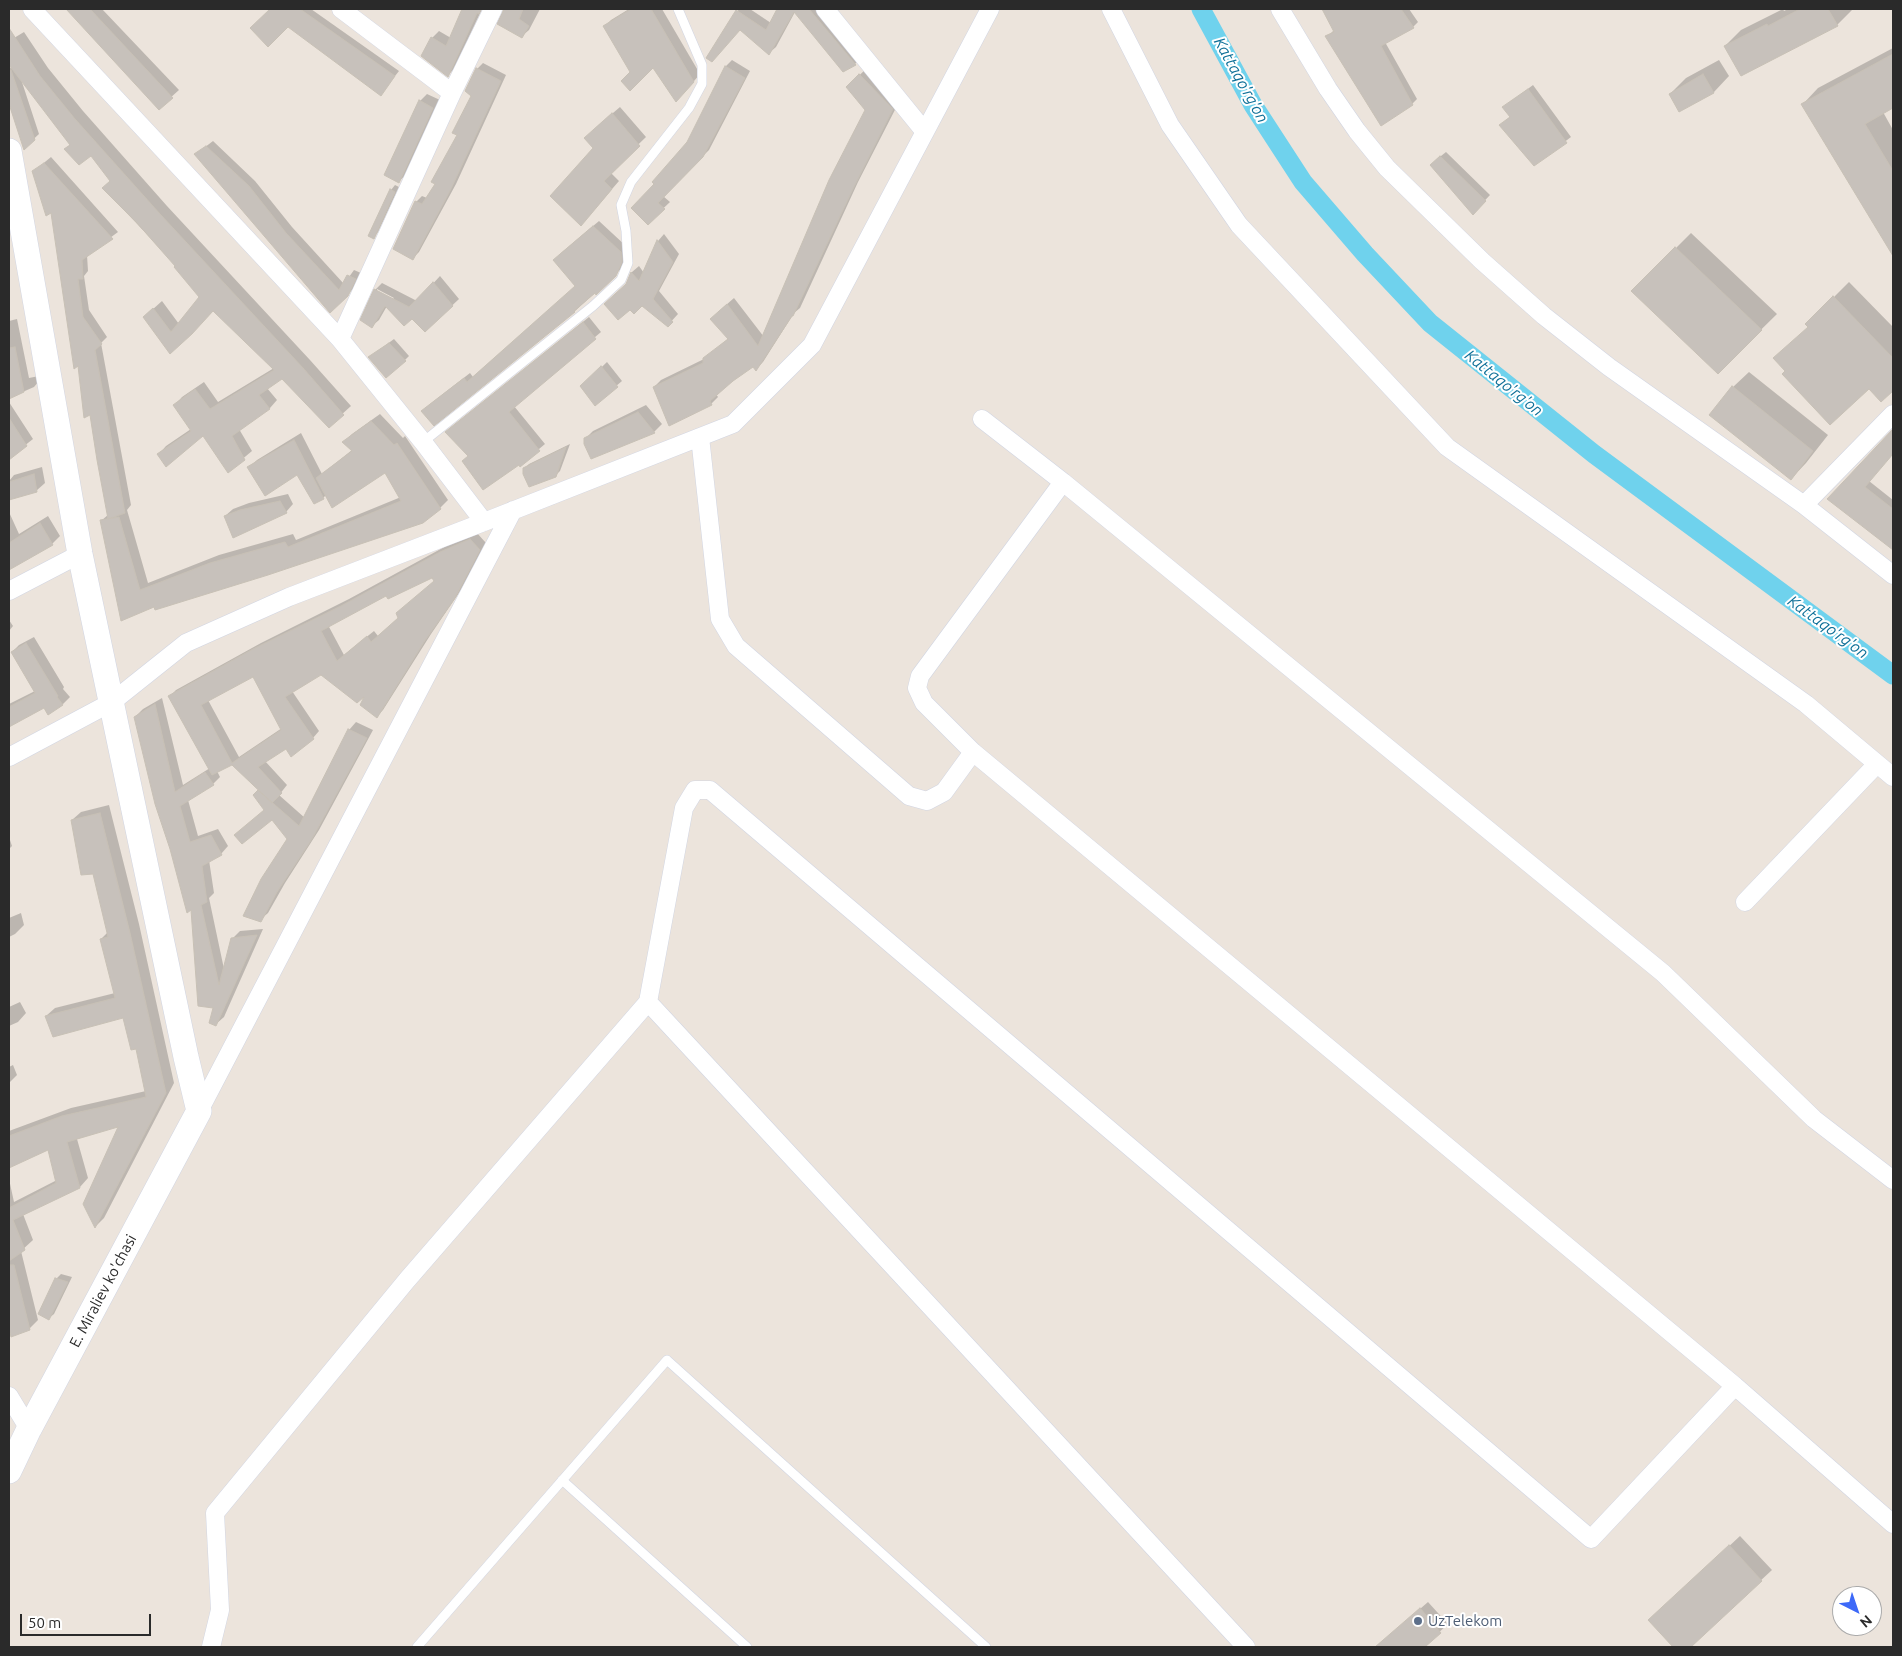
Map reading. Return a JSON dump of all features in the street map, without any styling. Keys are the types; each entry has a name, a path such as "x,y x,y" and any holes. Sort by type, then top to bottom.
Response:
{"street":[{"path":"32,9 340,339 423,442 484,522"},
{"path":"341,9 452,94"},
{"path":"340,339 493,9"},
{"path":"825,9 925,132"},
{"path":"9,756 112,702 186,643 289,597 733,424 812,344 990,9"},
{"path":"1111,9 1170,125 1239,225 1447,447 1806,704 1893,777"},
{"path":"1280,9 1328,89 1375,153 1387,168 1482,262 1544,316 1609,367 1804,505 1893,575"},
{"path":"9,151 14,219 80,554 198,1111"},
{"path":"1804,505 1893,414"},
{"path":"982,419 1063,482 1663,973 1814,1119 1893,1180"},
{"path":"700,437 720,619 736,646 909,796 927,801 944,792 973,752"},
{"path":"1063,482 920,676 917,688 924,703 973,752 1735,1386 1893,1524"},
{"path":"198,1111 514,510"},
{"path":"9,591 80,554"},
{"path":"1744,902 1877,764"},
{"path":"211,1647 220,1610 215,1513 407,1280 648,1002 684,808 695,790 710,790 1592,1539 1735,1386"},
{"path":"648,1002 1246,1647"},
{"name":"E. Miraliev ko'chasi","path":"9,1472 198,1111"},
{"path":"9,1396 30,1429"}],"lane":[{"path":"423,442 593,306 621,280 628,263 626,231 621,205 631,182 688,108 702,84 702,65 678,9"},
{"path":"417,1647 667,1360 986,1647"},
{"path":"562,1480 747,1647"}],"building":[{"path":"66,9 90,9 173,98 159,110"},
{"path":"270,9 300,9 395,76 381,96 288,27 268,47 250,28"},
{"path":"462,9 481,9 479,14 477,13 448,77 421,56 431,37 446,46"},
{"path":"504,9 523,9 519,19 529,26 522,38 497,24"},
{"path":"631,9 651,9 694,82 676,102 653,68 630,91 621,81 630,72 603,26"},
{"path":"777,9 809,9 856,65 843,72 794,12 769,55 740,30 712,62 706,58 736,10 766,30"},
{"path":"1322,9 1401,9 1414,28 1381,46 1413,105 1381,126 1325,36 1334,32"},
{"path":"1800,9 1828,9 1838,26 1741,76 1724,46"},
{"path":"9,28 40,76 75,119 344,415 329,428 282,379 259,395 270,409 232,436 245,460 228,473 203,436 166,467 157,454 191,431 173,405 195,389 210,409 274,370 213,311 170,354 143,317 153,308 171,332 199,297 175,266 137,223 102,188 110,181 91,156 79,165 64,149 70,145 9,65"},
{"path":"1893,54 1893,108 1865,124 1893,171 1893,256 1801,104"},
{"path":"725,66 745,78 703,157 658,203 665,209 648,225 631,208 654,184 652,182 687,142"},
{"path":"476,68 501,81 450,191 413,260 393,249 415,201 422,204 435,184 431,182 457,135 452,133 471,96 465,91"},
{"path":"11,70 35,140 24,150 9,104 9,71"},
{"path":"859,74 893,109 793,316 756,371 753,367 733,381 710,401 712,405 669,426 653,387 703,363 703,358 728,339 710,319 727,304 758,346 829,180 865,110 846,87"},
{"path":"1703,74 1714,93 1679,112 1669,94"},
{"path":"1528,89 1567,143 1534,166 1499,125 1510,117 1502,107"},
{"path":"419,100 433,108 399,183 384,175"},
{"path":"612,113 640,146 604,181 612,189 581,226 550,196 593,148 584,138"},
{"path":"206,146 249,186 286,233 339,290 347,275 356,279 348,296 330,313 194,154"},
{"path":"1440,156 1486,201 1473,215 1430,165"},
{"path":"44,163 113,239 82,260 83,279 78,279 83,317 102,344 95,350 125,513 108,519 90,415 84,418 78,366 74,369 51,213 46,216 32,171"},
{"path":"390,189 395,192 374,239 368,236"},
{"path":"593,226 621,252 622,262 616,276 596,295 595,293 575,312 434,426 421,411 464,378 467,382 575,286 553,260"},
{"path":"657,240 673,262 653,299 673,322 668,327 642,306 634,314 630,310 618,320 604,304 626,284 631,272 639,281"},
{"path":"1675,247 1762,330 1718,374 1631,291"},
{"path":"433,282 453,306 425,332 412,319 404,326 385,306 372,328 360,320 374,289 409,307"},
{"path":"1833,296 1893,358 1893,391 1881,402 1869,389 1830,425 1782,374 1785,371 1773,358 1808,327 1805,324"},
{"path":"583,322 596,339 509,412 540,451 520,467 519,465 483,490 462,461 468,456 445,432"},
{"path":"389,343 406,361 386,378 368,357"},
{"path":"15,347 24,392 9,399 9,348"},
{"path":"601,366 618,387 595,406 580,386"},
{"path":"1732,386 1813,451 1791,480 1709,415"},
{"path":"638,412 655,433 591,459 584,444 584,438"},
{"path":"9,418 27,446 9,460"},
{"path":"371,421 394,445 397,443 441,509 423,523 268,575 155,610 154,607 121,621 100,520 119,517 140,590 210,563 285,542 288,547 401,501 385,473 332,508 316,478 352,451 342,442"},
{"path":"1893,429 1893,454 1865,487 1893,509 1893,550 1827,499"},
{"path":"294,440 324,499 314,504 297,475 265,496 247,467"},
{"path":"566,447 556,477 529,487 523,474 523,468"},
{"path":"34,474 37,492 9,500 9,482"},
{"path":"280,501 287,513 233,538 224,516 240,510"},
{"path":"40,523 53,545 9,570 9,543"},
{"path":"470,539 480,550 455,598 424,642 377,718 360,705 364,697 357,703 321,675 285,697 314,739 291,757 286,749 258,767 282,793 272,803 232,765 212,775 168,696 253,649 341,606 440,552","holes":["432,578 434,581 396,613 398,618 371,642 367,636 337,661 321,631 386,596 388,599","253,677 281,730 232,763 201,705"]},
{"path":"26,643 63,705 48,715 44,708 9,727 9,707 35,693 11,652"},
{"path":"155,704 175,792 205,772 214,785 180,806 190,842 211,835 222,855 202,866 207,902 201,905 219,985 231,938 257,935 216,1026 209,1023 213,1008 198,1006 191,910 187,913 170,849 155,804 134,717"},
{"path":"348,729 367,738 312,839 277,892 261,922 243,916 261,879 287,839 272,820 242,844 234,835 264,810 253,795 258,790 299,826"},
{"path":"100,813 130,933 166,1093 95,1228 83,1204 118,1127 67,1142 80,1188 13,1220 25,1250 9,1261 9,1208 56,1183 48,1150 9,1168 9,1136 62,1116 146,1097 136,1049 131,1050 123,1018 53,1037 45,1016 115,998 100,939 108,937 93,874 81,875 71,820"},
{"path":"9,1265 14,1265 30,1330 11,1337 9,1328"},
{"path":"55,1278 68,1282 49,1320 38,1314"},
{"path":"1729,1545 1762,1581 1691,1647 1673,1647 1648,1620"},
{"name":"UzTelekom","path":"1420,1608 1441,1633 1425,1647 1375,1647"}],"waterway":[{"name":"Kattaqo'rg'on","path":"1201,9 1253,105 1303,182 1365,254 1430,323 1594,454 1893,675"}],"place":[{"name":"UzTelekom","path":"1418,1621"}]}
